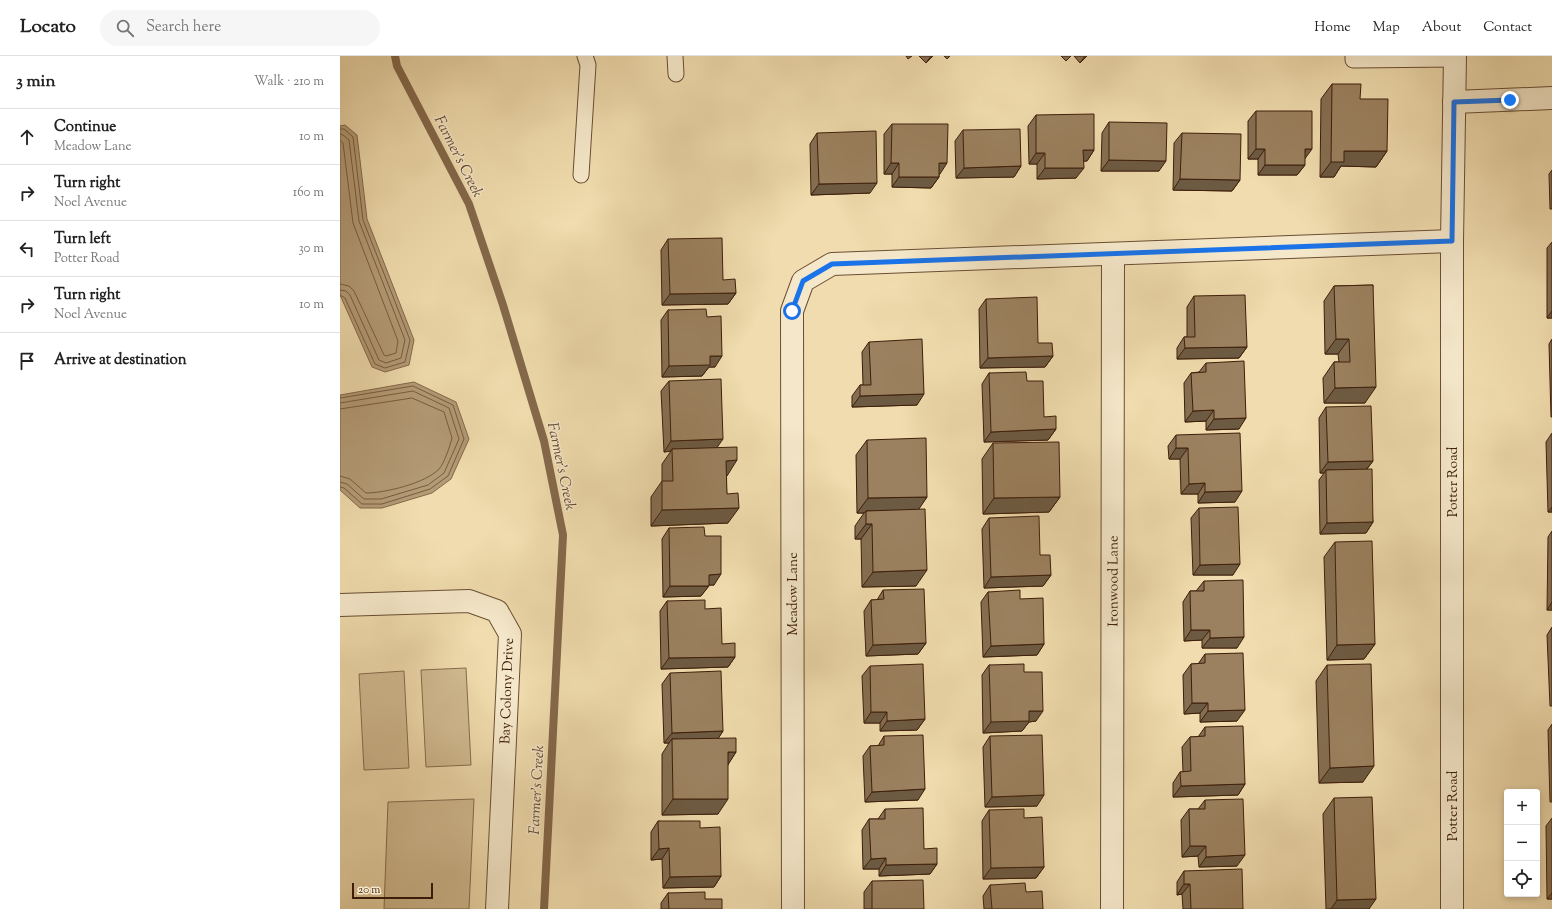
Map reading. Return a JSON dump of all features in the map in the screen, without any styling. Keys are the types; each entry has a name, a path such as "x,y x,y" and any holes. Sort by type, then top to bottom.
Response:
{"street":[{"name":"Potter Road","path":"1452,909 1452,241 1455,57"},
{"path":"1454,102 1552,98"},
{"path":"1112,254 1452,241"},
{"name":"Meadow Lane","path":"793,909 792,311 803,281 832,264 1112,254"},
{"name":"Ironwood Lane","path":"1112,254 1112,909"},
{"name":"Bay Colony Drive","path":"340,605 469,601 497,612 510,634 497,909"}],"lane":[{"path":"581,175 588,65 585,56"},
{"path":"675,56 676,74"},
{"path":"1353,56 1353,60 1455,57"}],"shaded area":[{"path":"466,668 471,765 426,767 421,670"},
{"path":"404,671 409,768 364,770 359,674"},
{"path":"474,799 469,909 384,909 388,802"}],"water":[{"path":"345,125 357,135 367,219 414,340 409,365 385,372 372,367 340,295 340,126"},
{"path":"414,382 456,402 469,439 451,479 432,493 382,508 360,508 340,490 340,395"}],"building":[{"path":"1332,84 1361,84 1360,99 1388,99 1387,151 1344,151 1344,162 1331,162"},
{"path":"1256,111 1312,111 1312,149 1305,149 1305,165 1265,165 1265,149 1256,149"},
{"path":"1094,114 1094,150 1083,150 1084,168 1045,168 1045,153 1036,153 1036,115"},
{"path":"1109,122 1167,123 1166,161 1109,160"},
{"path":"892,124 948,124 947,163 939,163 939,177 899,177 899,163 891,163"},
{"path":"1020,129 1021,166 964,168 963,130"},
{"path":"876,131 877,183 819,184 817,133"},
{"path":"1182,133 1241,134 1240,180 1180,179"},
{"path":"722,238 723,280 735,279 736,293 670,294 668,239"},
{"path":"1373,285 1376,387 1335,388 1334,362 1350,362 1349,339 1336,339 1334,286"},
{"path":"1245,295 1247,347 1185,348 1184,337 1195,337 1194,296"},
{"path":"1037,297 1038,343 1052,343 1053,356 988,358 986,299"},
{"path":"706,309 707,317 721,316 722,356 710,356 710,365 669,366 668,310"},
{"path":"922,339 924,394 860,396 860,385 871,385 869,342"},
{"path":"1244,361 1246,418 1214,419 1214,410 1193,411 1191,373 1206,372 1206,363"},
{"path":"1026,372 1027,381 1043,381 1044,417 1056,416 1056,429 991,432 989,373"},
{"path":"721,379 723,439 671,441 669,381"},
{"path":"1371,406 1373,461 1328,462 1326,407"},
{"path":"1240,433 1242,491 1205,492 1205,483 1189,484 1188,448 1176,448 1176,435"},
{"path":"926,438 927,497 868,498 867,440"},
{"path":"1059,442 1060,497 994,498 993,443"},
{"path":"737,447 737,460 726,461 727,494 738,493 739,508 662,510 662,481 673,481 672,449"},
{"path":"1372,469 1373,522 1327,523 1326,470"},
{"path":"1238,507 1240,564 1200,565 1199,508"},
{"path":"925,509 927,570 873,572 872,524 866,524 866,511"},
{"path":"1039,516 1040,555 1050,555 1051,575 991,577 989,518"},
{"path":"704,527 705,536 721,536 721,574 709,575 709,586 670,586 669,528"},
{"path":"1372,541 1375,644 1337,645 1335,542"},
{"path":"1243,580 1244,637 1210,638 1210,630 1191,630 1190,591 1204,591 1204,581"},
{"path":"924,589 926,643 873,645 871,600 884,599 883,590"},
{"path":"1020,590 1020,599 1043,598 1044,644 991,646 988,592"},
{"path":"705,600 705,609 721,608 722,644 735,643 735,657 669,658 667,601"},
{"path":"1243,653 1245,710 1208,711 1208,703 1192,703 1191,664 1205,663 1205,654"},
{"path":"923,664 925,719 887,721 887,712 871,712 870,666"},
{"path":"1024,664 1024,672 1042,672 1043,711 1029,711 1029,721 991,722 989,665"},
{"path":"1371,664 1374,766 1330,768 1327,665"},
{"path":"721,671 723,731 672,733 670,673"},
{"path":"1243,726 1245,784 1181,786 1180,772 1191,771 1190,737 1205,736 1205,727"},
{"path":"923,735 925,789 872,792 870,746 884,745 884,736"},
{"path":"1042,735 1044,795 992,797 990,736"},
{"path":"736,738 736,752 728,752 728,799 673,799 672,739"},
{"path":"1372,797 1376,899 1337,900 1334,798"},
{"path":"1243,799 1245,855 1206,857 1206,846 1190,846 1189,809 1205,809 1205,800"},
{"path":"923,808 924,849 937,848 937,864 886,865 886,858 871,859 869,819 885,819 885,809"},
{"path":"1024,809 1024,818 1042,817 1044,867 991,868 989,810"},
{"path":"658,821 700,821 700,828 720,827 721,876 670,877 669,848 659,849"},
{"path":"1242,869 1243,909 1191,909 1190,884 1184,884 1184,871"},
{"path":"923,880 924,909 872,909 872,881"},
{"path":"1025,883 1026,892 1042,891 1043,909 992,909 990,885"},
{"path":"705,892 705,899 722,899 722,909 669,909 668,893"}],"waterway":[{"name":"Farmer's Creek","path":"395,56 397,66 469,204 503,305 544,441 563,535 544,909"}],"route":[{"path":"792,311 803,281 832,264 1452,241 1454,102 1510,100"}]}
